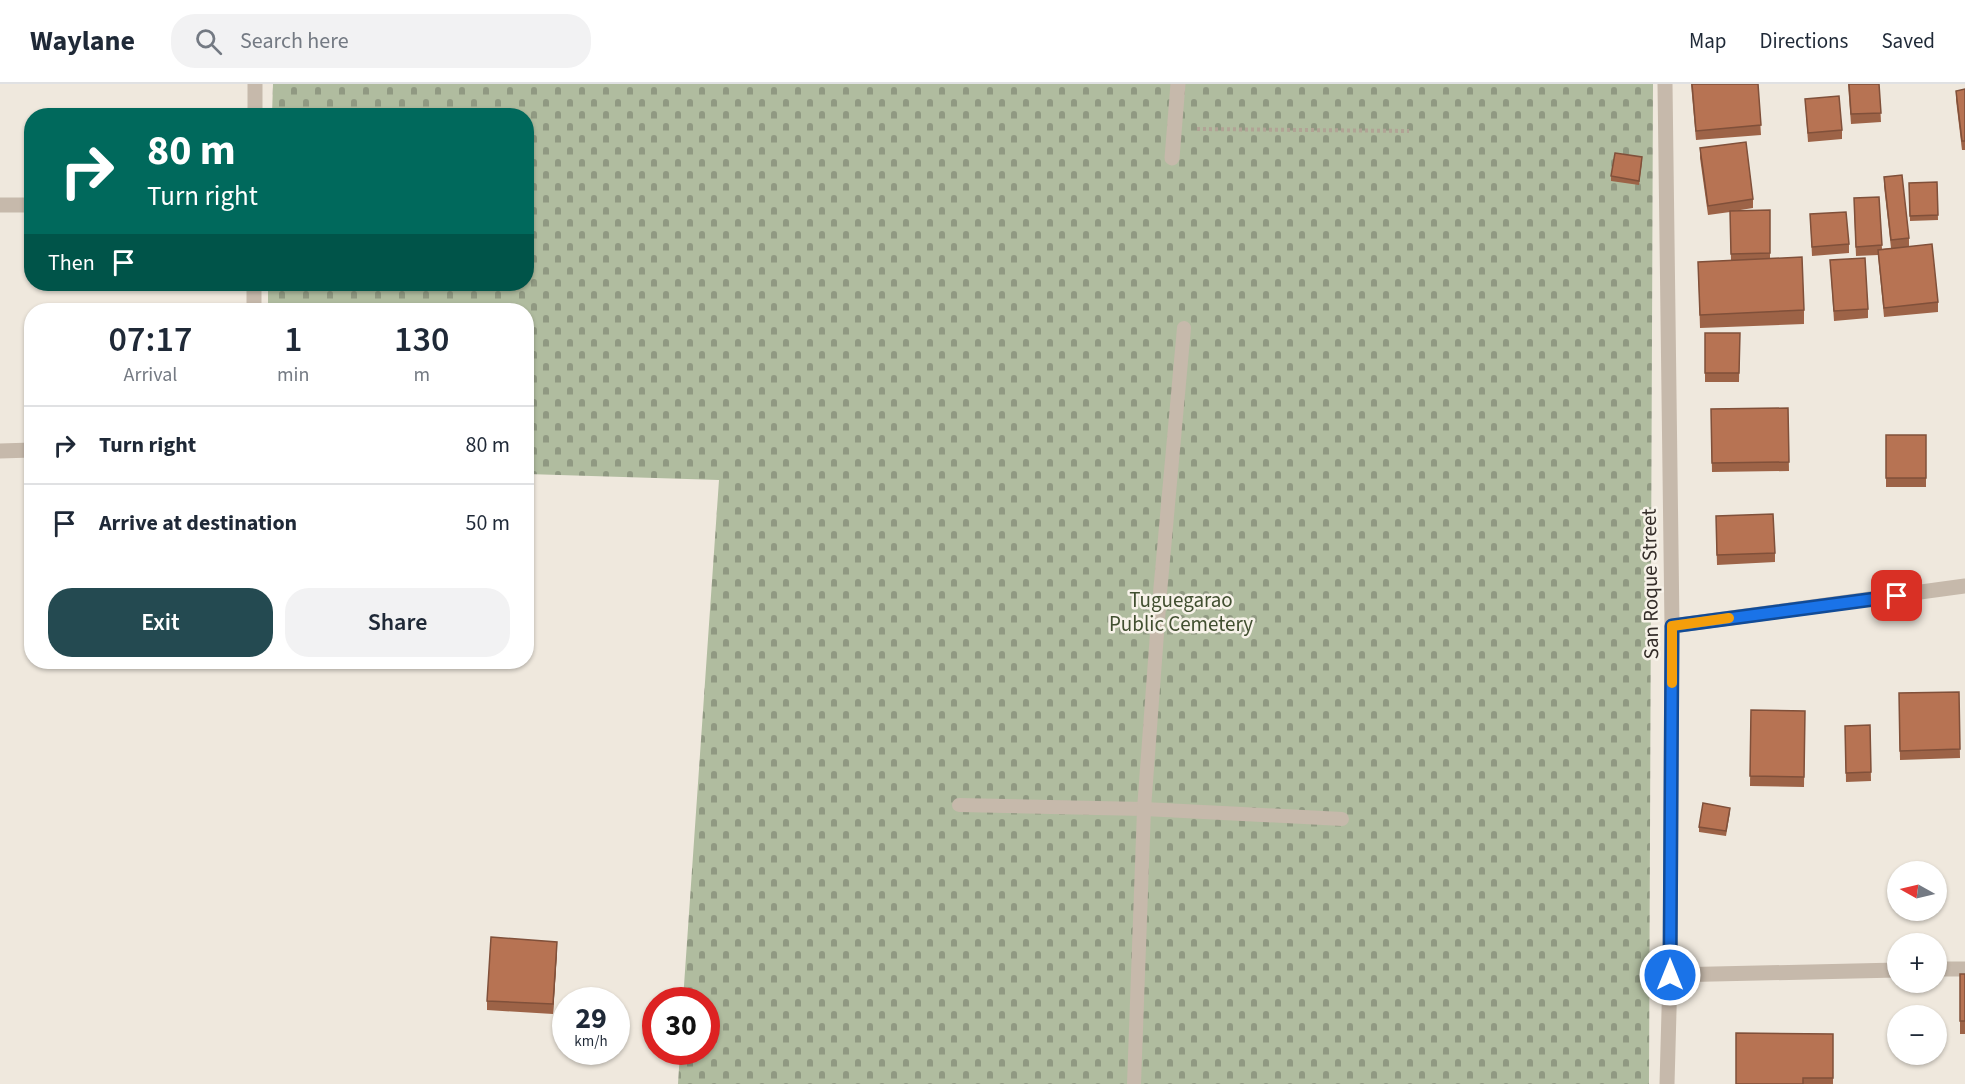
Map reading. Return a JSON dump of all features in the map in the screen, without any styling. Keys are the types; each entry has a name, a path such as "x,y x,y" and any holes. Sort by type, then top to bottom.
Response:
{"street":[{"path":"255,84 255,108"},
{"path":"1172,158 1178,84"},
{"name":"San Roque Street","path":"1665,84 1672,626 1670,975 1667,1084"},
{"path":"0,204 24,205"},
{"path":"0,451 24,450"},
{"path":"1672,626 1965,586"},
{"path":"1947,969 1965,969"},
{"path":"1670,975 1887,970"}],"lane":[{"path":"1134,1084 1144,809 1160,593 1184,328"},
{"path":"959,805 1144,809 1342,819"}],"path":[{"path":"1174,128 1409,131"}],"green space":[{"name":"Tuguegarao Public Cemetery","path":"273,84 1653,84 1649,1084 678,1084 679,1065 720,1065 720,987 684,987 719,480 534,474 534,303 268,303 268,291 534,291 534,108 272,108"}],"building":[{"path":"1692,84 1758,84 1761,125 1696,131"},
{"path":"1849,84 1879,84 1881,113 1851,114"},
{"path":"1965,89 1965,141 1962,141 1956,91"},
{"path":"1839,96 1842,130 1808,133 1805,99"},
{"path":"1746,142 1753,199 1708,206 1700,148"},
{"path":"1615,153 1642,157 1639,181 1611,176"},
{"path":"1902,175 1909,238 1891,240 1884,177"},
{"path":"1937,182 1938,215 1910,216 1909,183"},
{"path":"1879,197 1882,245 1856,247 1854,198"},
{"path":"1770,210 1770,253 1731,254 1730,211"},
{"path":"1846,212 1849,244 1812,247 1810,214"},
{"path":"1932,244 1938,302 1884,308 1878,250"},
{"path":"1802,257 1804,310 1700,315 1698,262"},
{"path":"1865,258 1868,309 1834,311 1830,260"},
{"path":"1705,333 1740,333 1739,373 1705,373"},
{"path":"1788,408 1789,462 1712,463 1711,409"},
{"path":"1886,435 1926,435 1926,478 1886,478"},
{"path":"1773,514 1775,553 1717,555 1716,516"},
{"path":"1959,692 1960,749 1900,751 1899,693"},
{"path":"1751,710 1805,711 1804,777 1750,776"},
{"path":"1870,725 1871,772 1846,773 1845,726"},
{"path":"1703,803 1730,808 1726,831 1699,827"},
{"path":"491,937 557,942 552,1004 487,1001"},
{"path":"1960,974 1965,974 1965,1021 1960,1021"},
{"path":"1736,1033 1833,1034 1833,1078 1803,1078 1803,1084 1736,1084"}],"slow traffic":[{"path":"1672,683 1672,626 1729,618"}],"route":[{"path":"1670,975 1672,626 1897,596"}]}
